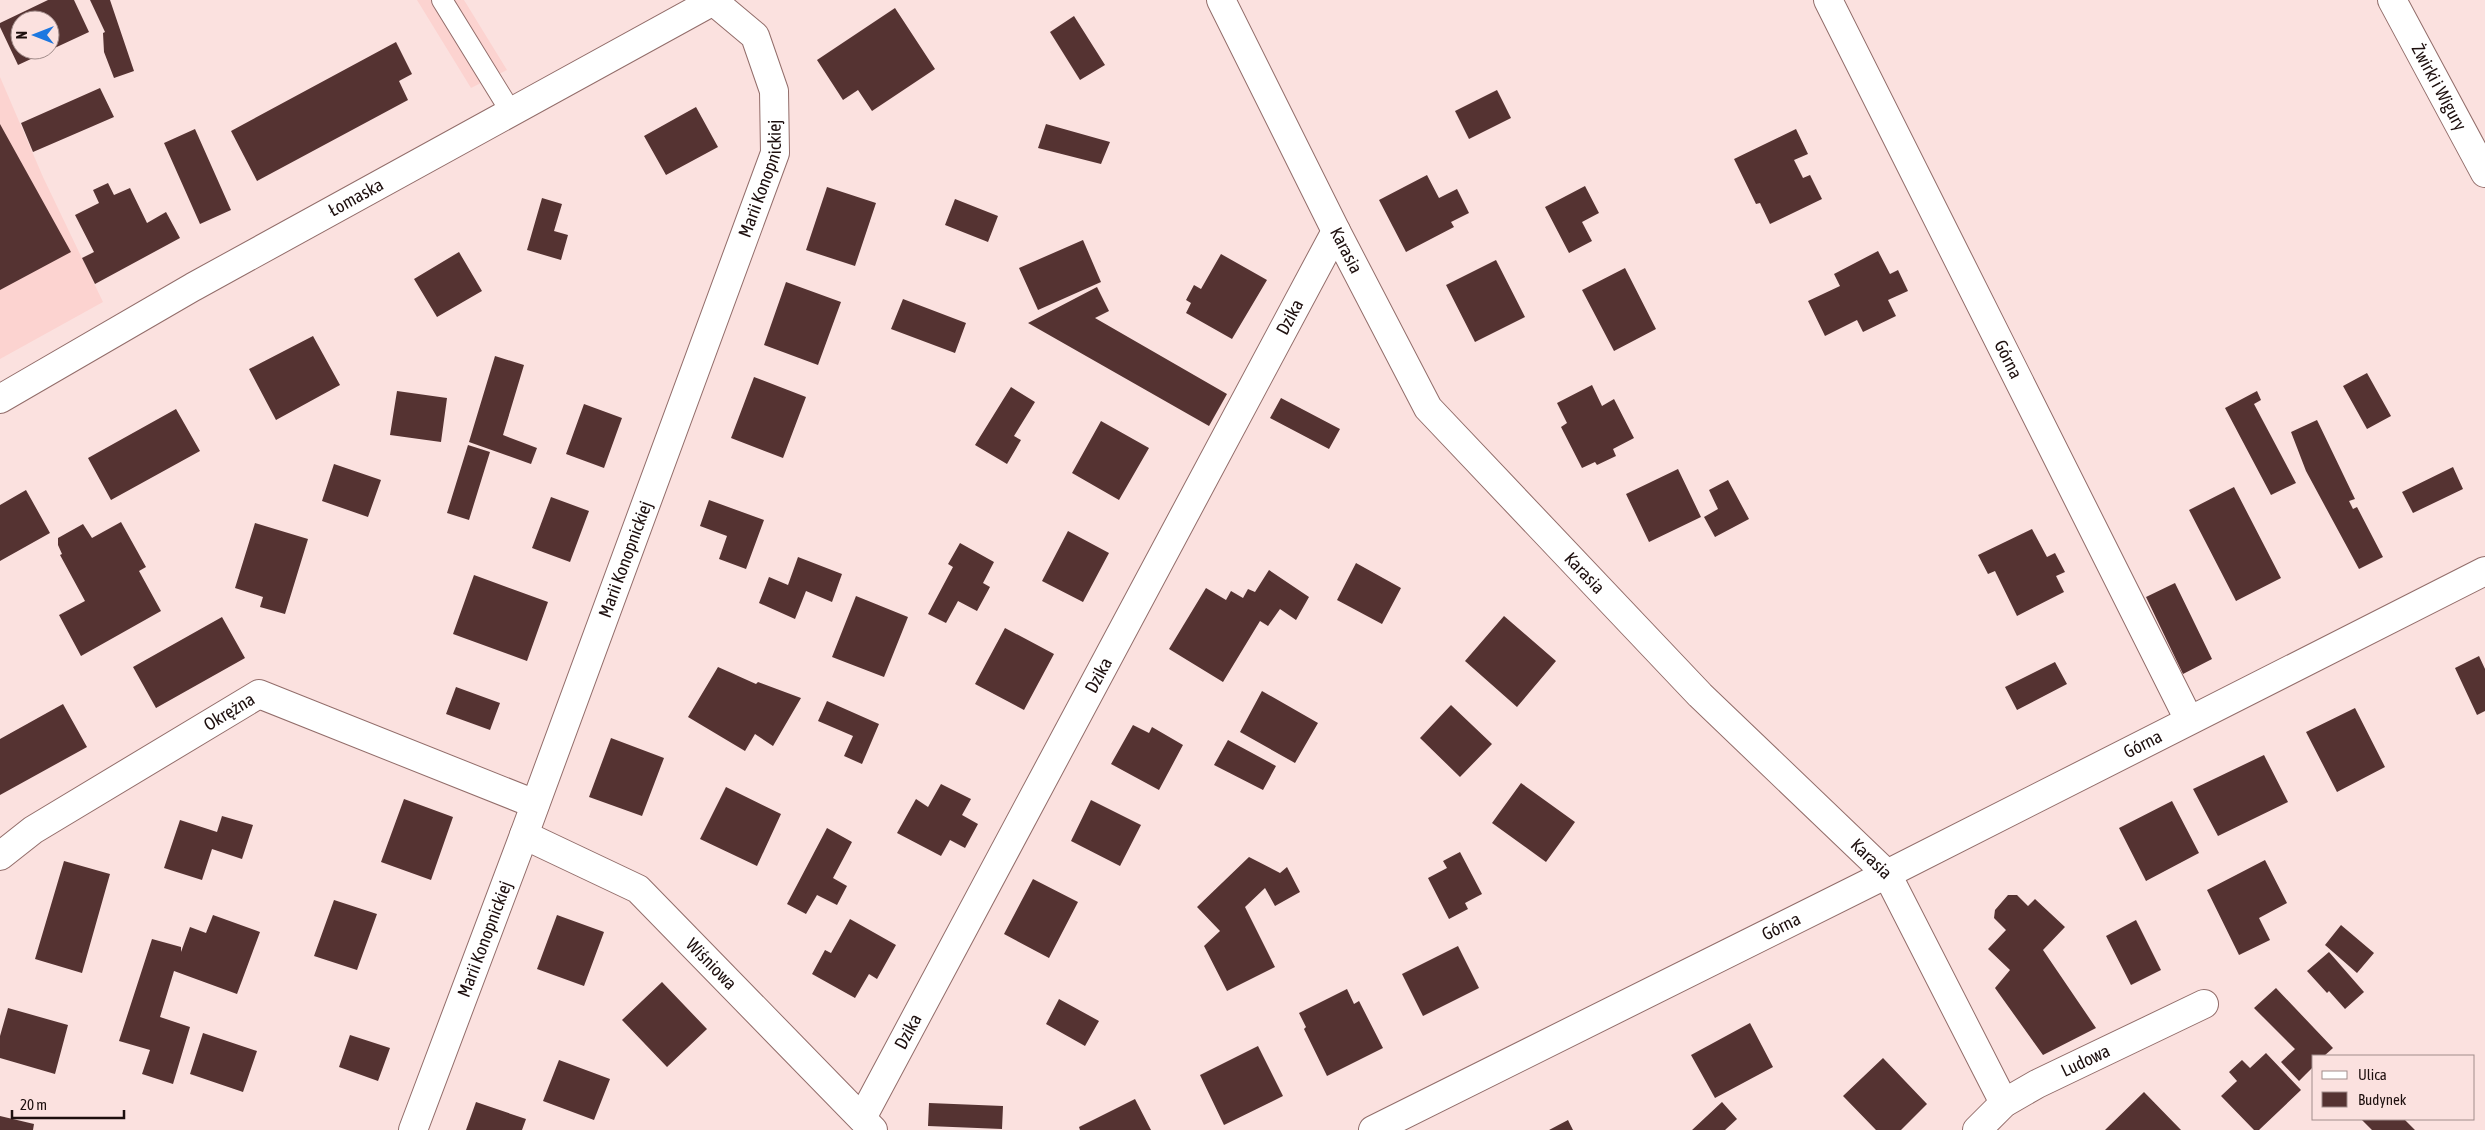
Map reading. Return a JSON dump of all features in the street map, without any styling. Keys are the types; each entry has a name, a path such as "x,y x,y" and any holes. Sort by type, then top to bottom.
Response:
{"street":[{"name":"Łomaska","path":"0,399 193,287 713,0"},
{"name":"Marii Konopnickiej","path":"413,1130 524,835 775,153 774,91 755,36 713,0"},
{"name":"Karasia","path":"1221,0 1336,231 1428,408 1700,695 1887,874 2004,1104"},
{"name":"Górna","path":"1828,0 2189,720"},
{"name":"Żwirki i Wigury","path":"2392,0 2485,173"},
{"name":"Dzika","path":"867,1124 1336,231"},
{"name":"Górna","path":"1373,1130 1887,874 2485,571"},
{"name":"Okrężna","path":"0,856 33,830 259,694 535,804"},
{"name":"Wiśniowa","path":"524,835 638,889 867,1124"},
{"name":"Ludowa","path":"1977,1130 2004,1104 2037,1084 2204,1004"}],"lane":[{"path":"442,0 511,112"}],"shaded area":[{"path":"417,0 464,0 507,70 471,88"},
{"path":"0,77 43,177 103,302 0,359"}],"building":[{"path":"48,0 74,0 89,32 60,45 60,10 27,10"},
{"path":"90,0 110,0 134,71 114,78 104,52 103,33 105,32"},
{"path":"895,8 935,69 872,111 858,90 843,100 817,60"},
{"path":"1074,16 1105,65 1080,80 1050,32"},
{"path":"10,18 10,48 0,23"},
{"path":"396,42 412,74 399,81 408,100 257,181 231,131"},
{"path":"16,60 29,60 18,65"},
{"path":"100,88 114,117 33,152 21,123"},
{"path":"1497,90 1511,118 1469,139 1455,111"},
{"path":"696,107 718,147 666,175 644,136"},
{"path":"0,124 71,252 0,290"},
{"path":"1046,124 1110,142 1101,164 1038,148"},
{"path":"195,129 231,210 200,224 164,143"},
{"path":"1796,129 1808,154 1794,160 1803,178 1810,175 1822,199 1770,224 1760,203 1756,204 1734,159"},
{"path":"1427,175 1439,198 1457,189 1469,213 1451,222 1454,227 1406,252 1379,200"},
{"path":"108,183 114,195 130,188 147,223 166,212 180,238 95,284 82,258 94,252 75,215 99,203 93,190"},
{"path":"1585,186 1599,213 1582,222 1592,241 1569,253 1545,207"},
{"path":"827,187 876,203 855,266 806,250"},
{"path":"542,198 562,204 554,231 568,235 561,260 527,250"},
{"path":"955,199 998,216 988,242 945,225"},
{"path":"1083,240 1101,282 1038,310 1019,268"},
{"path":"1878,251 1890,274 1898,270 1908,291 1888,300 1896,316 1863,332 1857,320 1825,336 1808,301 1840,286 1834,274"},
{"path":"459,252 482,291 437,317 414,279"},
{"path":"1221,254 1267,280 1232,339 1186,313 1191,303 1186,300 1194,285 1201,289"},
{"path":"1496,260 1525,317 1475,342 1446,285"},
{"path":"1625,268 1656,329 1614,351 1582,290"},
{"path":"786,282 841,302 818,365 764,345"},
{"path":"1097,287 1109,311 1095,318 1227,394 1209,426 1028,323"},
{"path":"903,299 966,323 955,353 891,329"},
{"path":"313,336 340,385 276,420 249,369"},
{"path":"495,356 524,365 503,435 537,448 531,464 469,442"},
{"path":"2367,373 2391,416 2367,429 2343,386"},
{"path":"754,377 806,397 783,458 731,438"},
{"path":"1592,385 1602,406 1614,399 1634,438 1613,449 1616,456 1597,465 1595,462 1582,468 1561,427 1567,423 1557,403"},
{"path":"1011,387 1035,402 1014,436 1021,440 1007,464 975,445"},
{"path":"397,391 447,398 441,442 390,435"},
{"path":"2257,391 2261,400 2254,404 2296,483 2271,495 2225,408"},
{"path":"1281,398 1340,429 1329,449 1270,418"},
{"path":"584,404 622,418 604,468 566,454"},
{"path":"176,409 200,451 111,500 88,458"},
{"path":"2317,420 2355,499 2349,501 2353,509 2357,507 2383,557 2359,569 2306,471 2291,432"},
{"path":"1101,421 1149,448 1119,500 1072,473"},
{"path":"468,445 490,452 469,520 447,513"},
{"path":"334,464 381,480 368,517 322,501"},
{"path":"2453,467 2463,489 2413,513 2402,492"},
{"path":"1678,469 1701,517 1649,542 1626,494"},
{"path":"1728,480 1749,519 1715,537 1704,517 1718,509 1709,490"},
{"path":"2234,487 2281,578 2236,601 2189,510"},
{"path":"26,490 50,533 0,561 0,505"},
{"path":"551,497 589,511 570,562 532,548"},
{"path":"709,500 764,520 746,569 719,559 727,536 700,526"},
{"path":"121,522 146,567 139,571 161,611 81,656 59,615 85,601 60,555 62,554 58,545 58,538 83,524 92,538"},
{"path":"255,523 308,539 285,614 260,607 263,597 235,588"},
{"path":"2032,529 2047,557 2055,553 2065,572 2056,576 2064,592 2017,616 1995,571 1988,574 1978,555"},
{"path":"1068,531 1109,553 1083,602 1042,581"},
{"path":"960,543 994,562 983,583 990,587 977,611 958,601 946,623 928,614 953,567 948,564"},
{"path":"798,557 842,574 832,602 806,591 795,619 759,603 769,577 788,585"},
{"path":"1356,563 1401,588 1382,624 1337,600"},
{"path":"1269,570 1309,597 1296,620 1280,609 1268,626 1260,621 1223,682 1169,649 1206,588 1226,600 1231,591 1243,598 1248,589 1255,592"},
{"path":"474,575 548,602 527,661 453,634"},
{"path":"2175,583 2212,659 2183,674 2146,597"},
{"path":"856,596 908,617 884,677 832,657"},
{"path":"1504,616 1556,661 1517,707 1465,661"},
{"path":"222,617 245,658 156,708 133,667"},
{"path":"1005,628 1054,654 1024,710 975,684"},
{"path":"2479,656 2485,669 2485,711 2477,715 2455,668"},
{"path":"2055,662 2067,684 2017,710 2005,687"},
{"path":"718,667 756,684 758,682 801,698 773,746 755,734 745,751 688,717"},
{"path":"456,687 500,703 490,730 446,714"},
{"path":"1262,691 1318,723 1295,763 1240,732"},
{"path":"827,701 879,724 862,764 844,756 853,736 818,721"},
{"path":"63,704 87,747 0,795 0,739"},
{"path":"1451,705 1492,744 1460,777 1420,738"},
{"path":"2355,708 2385,767 2337,792 2306,732"},
{"path":"1133,725 1149,733 1152,727 1183,745 1159,790 1111,764"},
{"path":"611,738 664,758 642,816 589,797"},
{"path":"1228,740 1276,766 1263,790 1214,765"},
{"path":"2264,755 2288,802 2218,836 2193,789"},
{"path":"1521,783 1575,822 1546,862 1492,823"},
{"path":"941,784 971,799 962,815 978,824 965,848 950,840 941,856 897,833 916,799 928,807"},
{"path":"726,787 781,814 757,866 700,839"},
{"path":"404,799 453,817 431,880 381,862"},
{"path":"1091,800 1141,825 1120,866 1071,841"},
{"path":"2172,801 2199,853 2146,881 2119,828"},
{"path":"222,816 253,825 242,859 212,849 202,880 164,868 180,820 217,832"},
{"path":"827,828 852,842 833,878 847,886 837,905 817,895 806,914 787,904"},
{"path":"1460,852 1482,894 1465,903 1468,909 1449,919 1428,878 1447,868 1443,861"},
{"path":"1249,857 1280,873 1287,867 1300,892 1275,906 1265,888 1245,907 1275,967 1227,991 1204,946 1220,931 1197,907"},
{"path":"2265,860 2287,903 2259,918 2270,940 2239,955 2207,890"},
{"path":"64,861 110,874 82,973 35,959"},
{"path":"1033,879 1078,902 1049,958 1004,934"},
{"path":"2008,895 2017,895 2028,906 2035,899 2065,927 2043,950 2096,1028 2043,1055 1995,988 2010,970 1988,949 2006,930 1994,918 1995,910"},
{"path":"334,900 377,914 357,970 314,956"},
{"path":"213,915 260,932 237,994 174,971 160,1017 190,1027 173,1084 142,1074 150,1050 119,1041 152,939 181,947 181,952 190,927 206,933"},
{"path":"557,915 604,932 584,986 537,969"},
{"path":"850,919 896,945 877,979 869,974 855,998 812,974 825,950 831,953"},
{"path":"2136,920 2161,970 2131,985 2106,936"},
{"path":"2341,925 2374,953 2357,973 2325,945"},
{"path":"1458,946 1479,988 1423,1016 1402,974"},
{"path":"2329,952 2364,992 2345,1009 2307,971"},
{"path":"662,982 707,1029 667,1067 622,1020"},
{"path":"2276,988 2333,1048 2325,1055 2312,1055 2312,1068 2299,1081 2281,1062 2295,1049 2254,1008"},
{"path":"1347,989 1354,1004 1359,1001 1383,1048 1327,1076 1304,1029 1306,1027 1299,1013"},
{"path":"1059,999 1099,1021 1085,1046 1046,1024"},
{"path":"8,1008 68,1025 55,1074 0,1058 0,1036"},
{"path":"1750,1023 1773,1067 1715,1098 1691,1055"},
{"path":"203,1033 257,1051 243,1092 190,1074"},
{"path":"350,1035 390,1048 378,1081 339,1067"},
{"path":"1258,1046 1283,1096 1224,1125 1200,1075"},
{"path":"2266,1053 2301,1090 2259,1130 2254,1130 2221,1096 2237,1081 2229,1072 2242,1060 2250,1068"},
{"path":"1883,1058 1927,1104 1901,1130 1876,1130 1843,1096"},
{"path":"559,1060 610,1079 594,1120 543,1101"},
{"path":"2144,1092 2181,1130 2105,1130"},
{"path":"1135,1099 1151,1130 1080,1130 1079,1127"},
{"path":"476,1102 526,1119 522,1130 466,1130"},
{"path":"1722,1102 1737,1119 1725,1130 1692,1130"},
{"path":"929,1103 1003,1106 1002,1129 928,1126"},
{"path":"0,1116 34,1124 33,1130 0,1130"},
{"path":"1568,1120 1573,1130 1549,1130"},
{"path":"2362,1120 2405,1120 2415,1130 2372,1130"}]}
